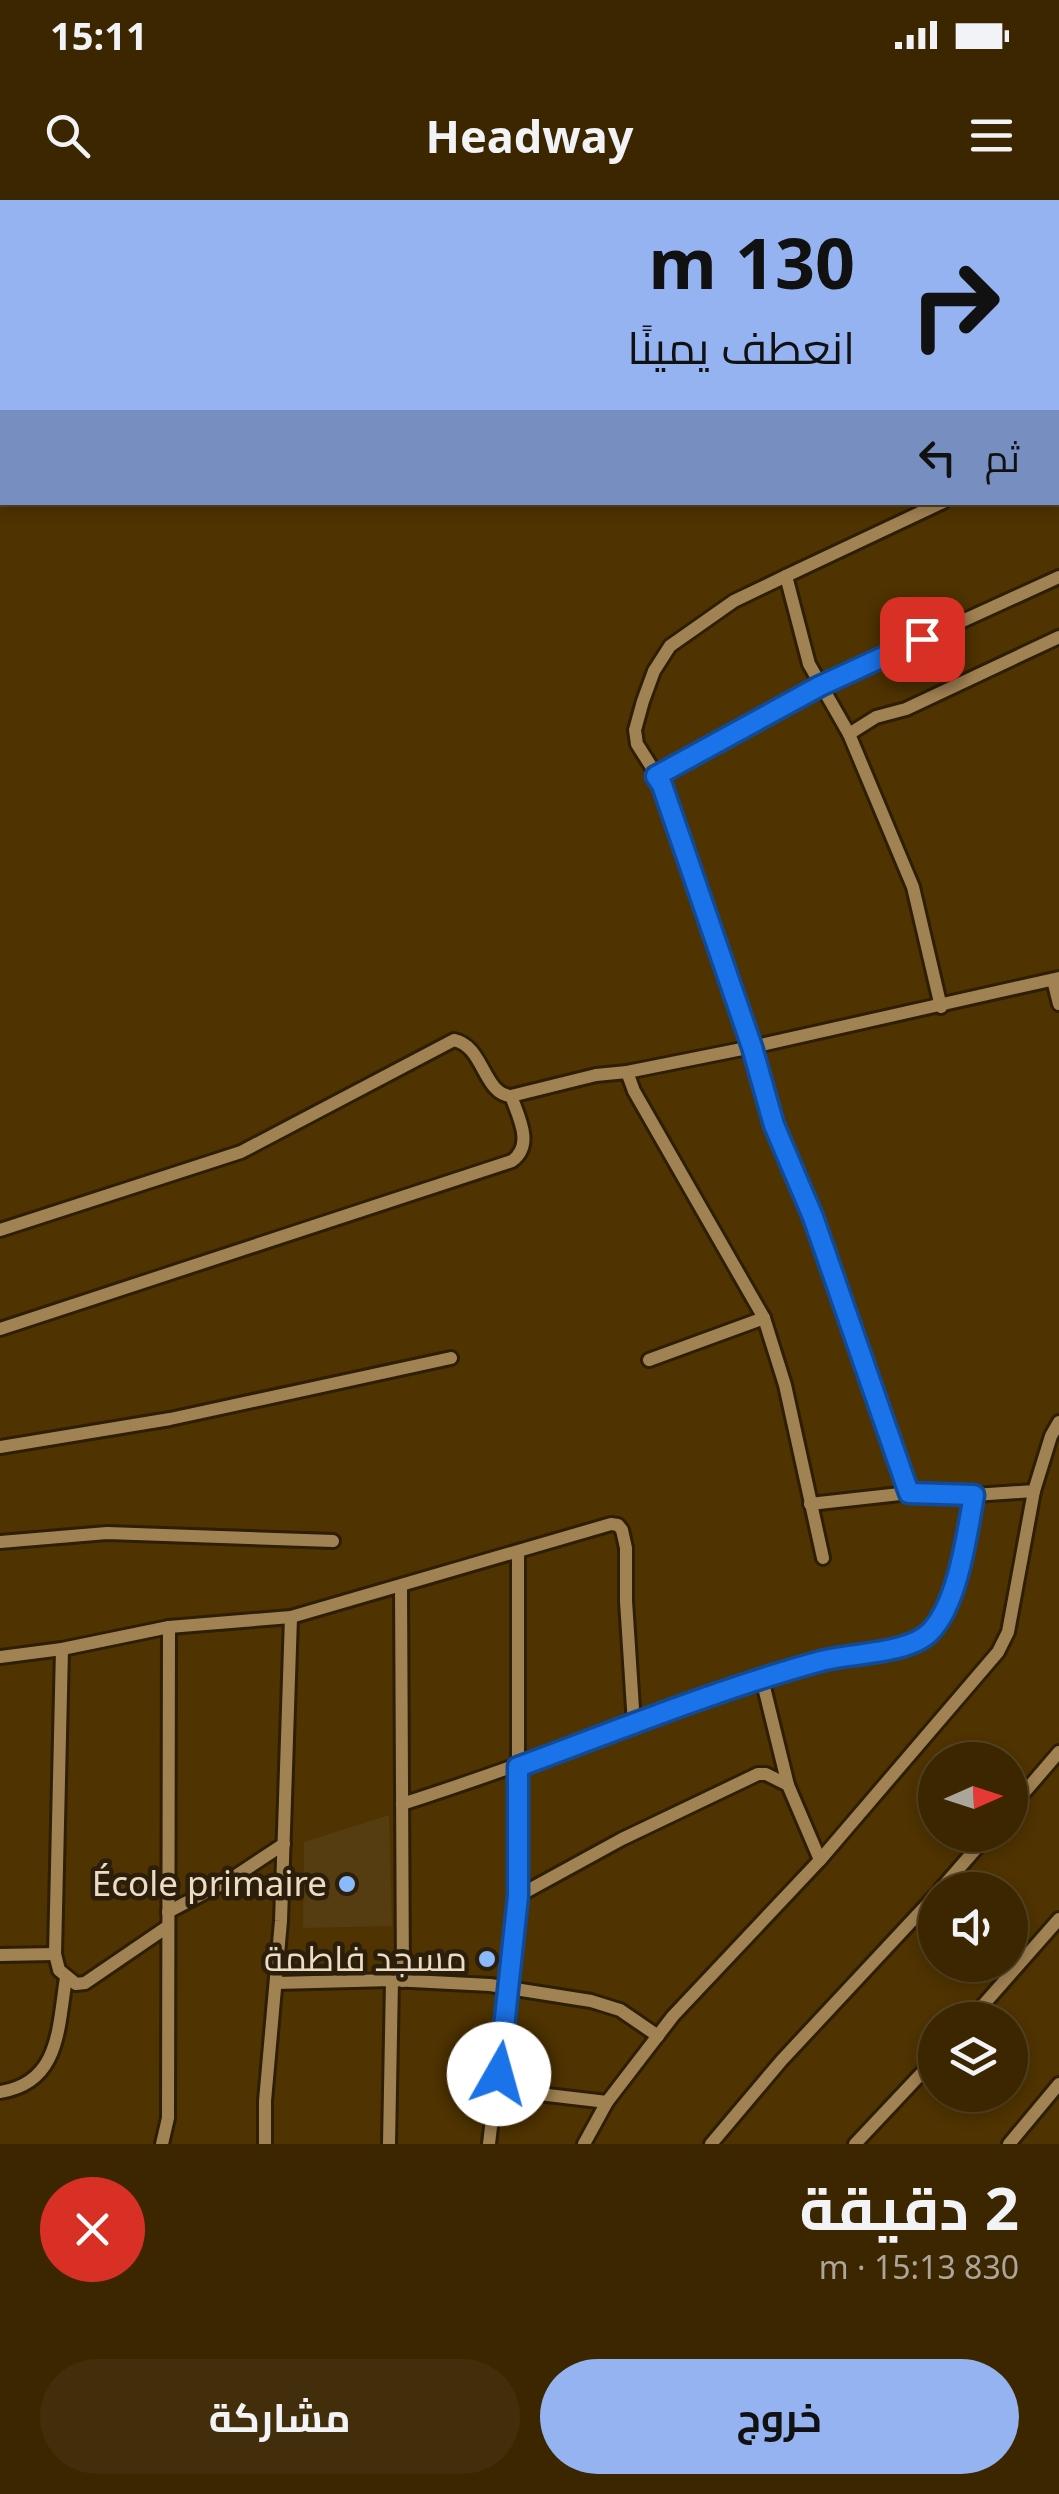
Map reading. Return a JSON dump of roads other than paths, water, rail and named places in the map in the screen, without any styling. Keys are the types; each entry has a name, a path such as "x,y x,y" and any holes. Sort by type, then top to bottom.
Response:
{"street":[{"path":"909,1493 813,1217 774,1125 752,1047 662,785 637,744 635,730 654,671 670,646 692,629 734,601 937,505"},
{"path":"786,576 809,664 849,734 914,888 941,1007"},
{"path":"656,776 820,686 1059,576"},
{"path":"849,734 876,717 906,709 1059,637"},
{"path":"0,1230 242,1152 454,1040 464,1042 477,1056 496,1090 512,1096 596,1074 628,1072 752,1047 1056,979 1059,1004"},
{"path":"628,1072 634,1091 764,1318 785,1385 823,1558"},
{"path":"0,1329 512,1161 522,1154 524,1145 512,1096"},
{"path":"648,1360 764,1318"},
{"path":"0,1446 170,1419 451,1358"},
{"path":"584,2144 607,2102 658,2036 820,1860 998,1652 1008,1632 1034,1491 1059,1422"},
{"path":"810,1504 909,1493 974,1495 1034,1491"},
{"path":"402,1804 518,1767 762,1679 849,1654 916,1642 932,1631 954,1589 974,1495"},
{"path":"0,1657 169,1627 291,1618 610,1524 622,1530 634,1724"},
{"path":"0,1542 107,1533 333,1541"},
{"path":"489,2144 518,1896 518,1552"},
{"path":"388,2144 398,1981 402,1586"},
{"path":"265,2144 284,1844 291,1618"},
{"path":"162,2144 168,2118 169,1627"},
{"path":"62,1649 55,1954 59,1970 66,1978 76,1984 85,1983 168,1920 284,1844"},
{"path":"762,1679 788,1784 820,1860"},
{"path":"1028,1788 1059,1752"},
{"path":"518,1896 622,1839 758,1774 788,1784"},
{"path":"956,1872 973,1852"},
{"path":"710,2144 918,1914"},
{"path":"986,2002 1059,1919"},
{"path":"0,1956 55,1954"},
{"path":"0,2092 34,2082 43,2069 54,2048 66,1978"},
{"path":"276,1982 490,1985 592,2001 620,2010 658,2036"},
{"path":"855,2144 918,2077"},
{"path":"1008,2144 1059,2084"},
{"path":"496,2089 607,2102"}],"place":[{"name":"École primaire","path":"347,1884"},
{"name":"مسجد فاطمة","path":"487,1959"}]}
